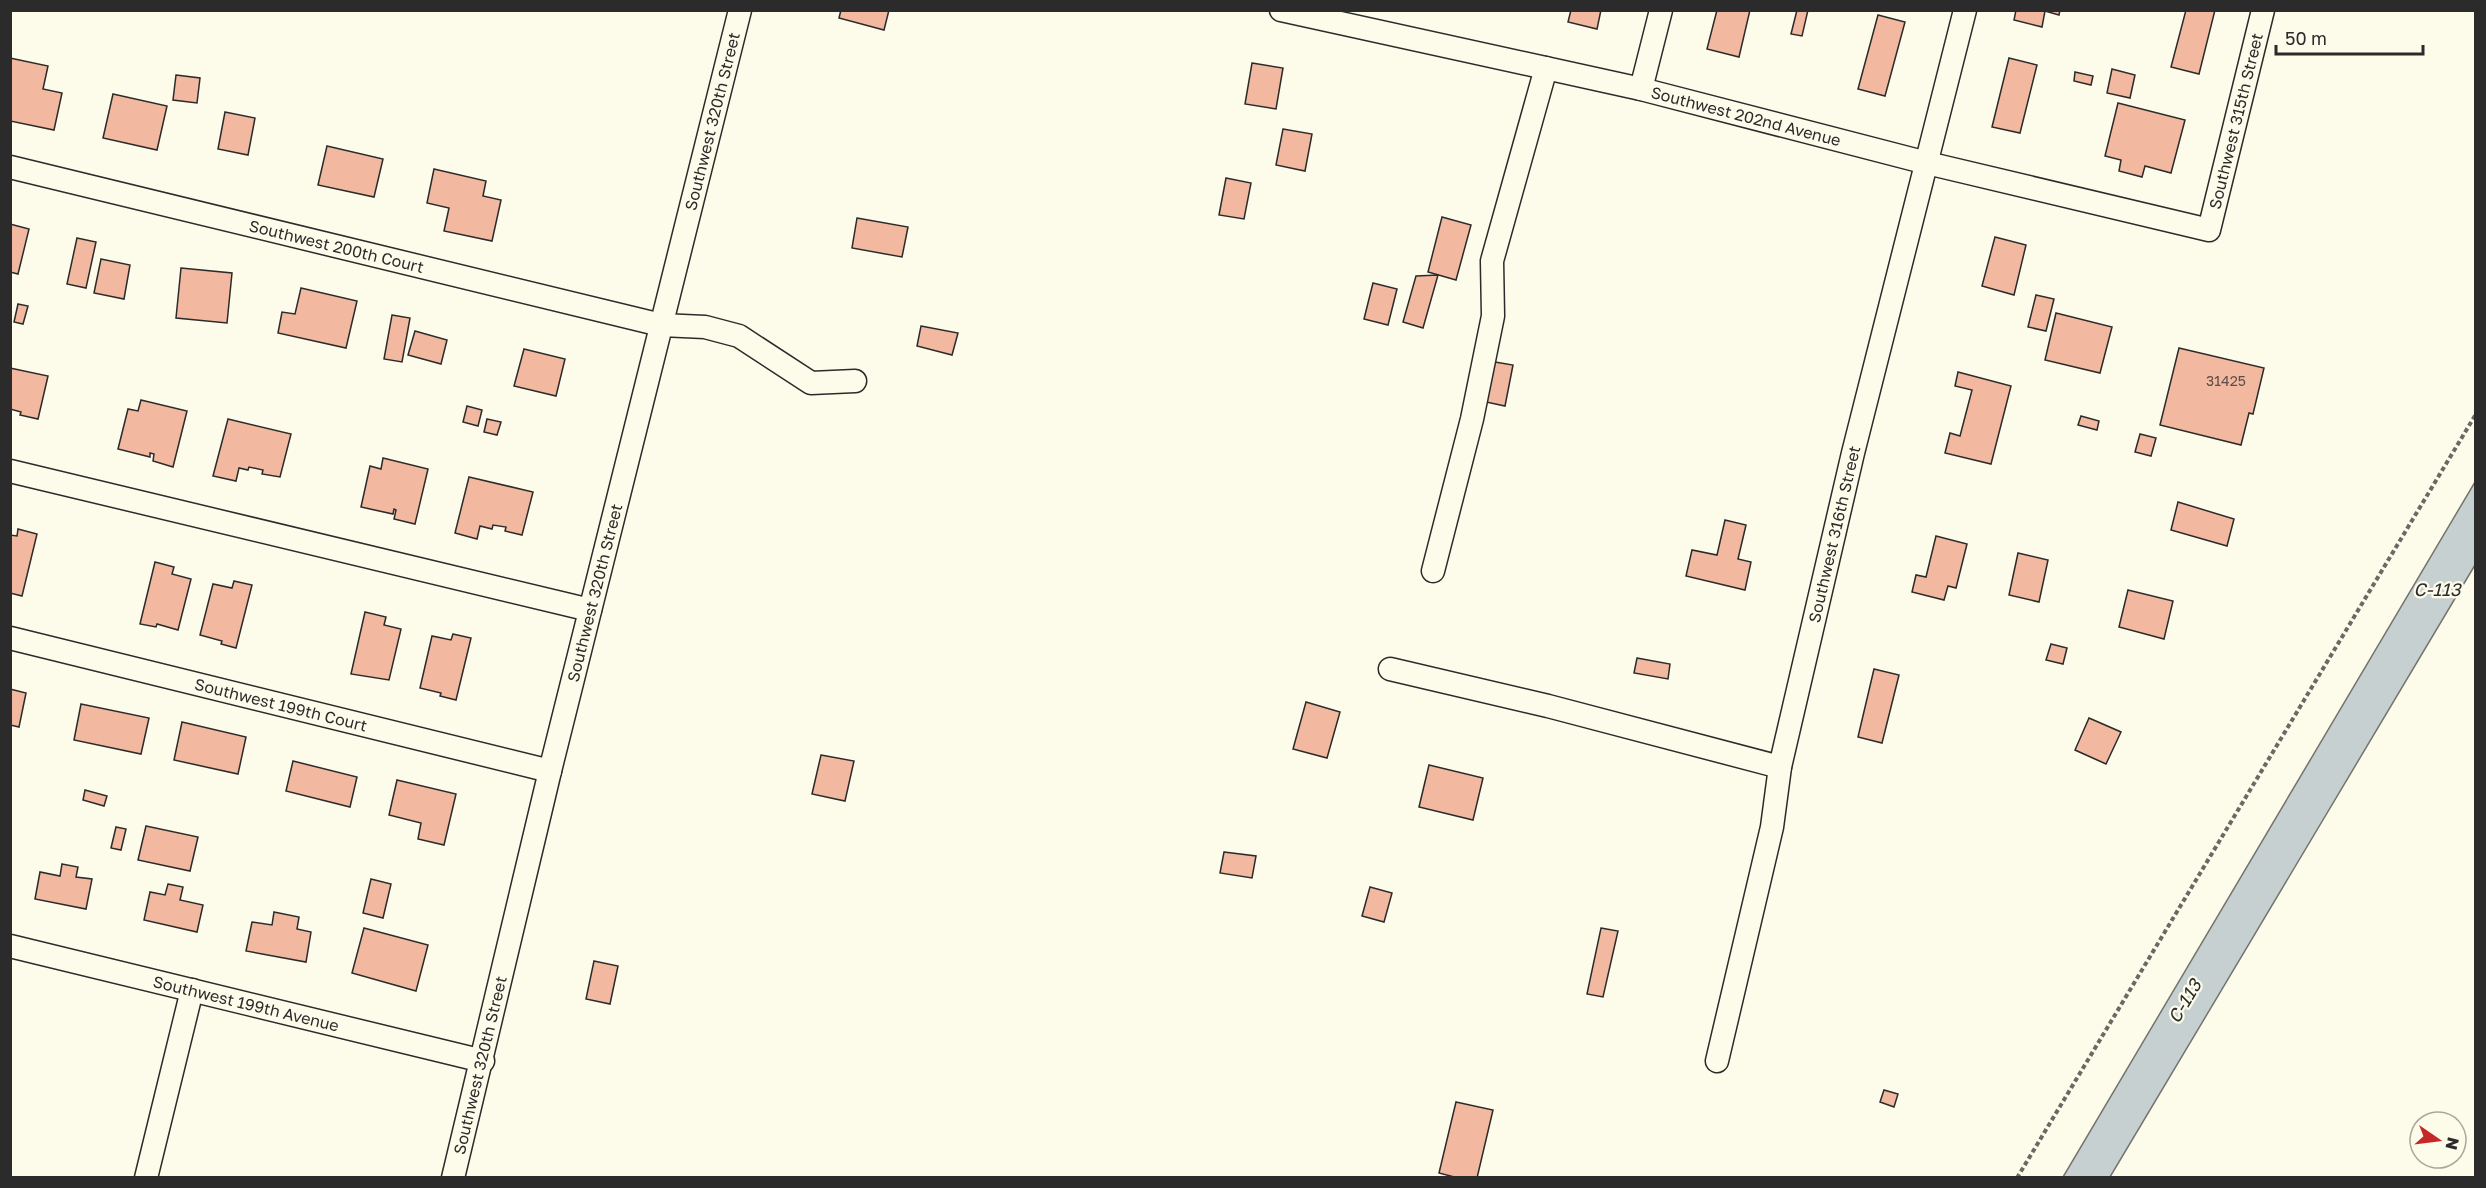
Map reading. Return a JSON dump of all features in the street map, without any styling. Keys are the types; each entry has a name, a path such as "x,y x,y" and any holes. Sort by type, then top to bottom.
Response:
{"street":[{"name":"Southwest 320th Street","path":"453,1178 483,1061 550,771 740,10"},
{"name":"Southwest 202nd Avenue","path":"1281,10 1351,18 1546,68 1641,89 1927,163 2209,230"},
{"path":"1641,89 1661,10"},
{"name":"Southwest 316th Street","path":"1717,1061 1772,827 1780,767 1853,453 1965,10"},
{"name":"Southwest 315th Street","path":"2209,230 2263,10"},
{"path":"1433,571 1472,419 1493,316 1492,261 1546,68"},
{"name":"Southwest 200th Court","path":"10,167 661,325 705,327 740,336 811,383 855,381"},
{"path":"10,471 590,610"},
{"name":"Southwest 199th Court","path":"10,638 550,771"},
{"path":"1390,669 1548,706 1780,767"},
{"name":"Southwest 199th Avenue","path":"10,945 483,1061"},
{"path":"146,1178 192,990"}],"path":[{"path":"2017,1178 2475,414"}],"water":[{"name":"C-113","path":"2475,482 2475,565 2110,1177 2063,1177"}],"building":[{"path":"841,10 889,10 884,30 839,18"},
{"path":"1571,10 1601,10 1597,29 1568,22"},
{"path":"1717,10 1750,10 1739,57 1707,49"},
{"path":"1797,10 1808,10 1802,36 1791,34"},
{"path":"2016,10 2060,10 2059,15 2045,11 2042,27 2014,20"},
{"path":"2186,10 2215,10 2199,74 2171,67"},
{"path":"1878,15 1905,22 1885,96 1858,89"},
{"path":"10,58 48,66 43,89 62,93 54,130 10,121"},
{"path":"2009,58 2037,65 2020,133 1992,127"},
{"path":"1252,63 1283,68 1276,109 1245,104"},
{"path":"2112,69 2135,75 2130,98 2107,93"},
{"path":"2075,72 2093,76 2091,85 2074,81"},
{"path":"176,75 200,78 197,103 173,100"},
{"path":"113,94 167,106 157,150 103,138"},
{"path":"2118,103 2185,120 2171,173 2145,166 2142,177 2119,171 2121,160 2105,156"},
{"path":"225,112 255,118 248,155 218,149"},
{"path":"1283,129 1312,134 1305,171 1276,165"},
{"path":"327,146 383,159 374,197 318,185"},
{"path":"434,169 486,181 483,196 501,200 492,241 444,231 449,208 427,203"},
{"path":"1226,178 1251,183 1244,219 1219,215"},
{"path":"1442,217 1471,225 1456,280 1428,272"},
{"path":"857,218 908,227 902,257 852,248"},
{"path":"10,224 29,229 18,274 10,272"},
{"path":"1995,237 2026,245 2014,295 1982,286"},
{"path":"77,238 96,242 86,288 67,284"},
{"path":"101,259 130,265 124,299 94,293"},
{"path":"181,268 232,273 227,323 176,318"},
{"path":"1438,275 1423,328 1403,322 1416,276"},
{"path":"1373,283 1397,289 1388,325 1364,319"},
{"path":"301,288 357,301 346,348 278,333 282,312 295,314"},
{"path":"2036,295 2054,299 2046,331 2028,327"},
{"path":"18,304 28,306 23,324 14,322"},
{"path":"2056,313 2112,327 2100,373 2045,360"},
{"path":"392,315 410,318 402,362 384,359"},
{"path":"921,326 958,333 952,355 917,346"},
{"path":"415,331 447,340 441,364 408,355"},
{"path":"2179,348 2264,368 2253,414 2249,413 2241,445 2160,425"},
{"path":"524,349 565,359 556,396 514,386"},
{"path":"1495,362 1513,365 1505,406 1486,402"},
{"path":"10,368 48,376 38,419 20,415 21,412 10,409"},
{"path":"1958,372 2011,386 1991,464 1945,453 1950,433 1960,436 1972,390 1955,386"},
{"path":"141,400 187,411 173,467 153,461 154,454 150,453 150,457 118,449 128,409 138,411"},
{"path":"467,406 482,410 478,426 463,422"},
{"path":"2081,416 2099,421 2097,430 2078,425"},
{"path":"228,419 291,434 280,477 262,474 263,470 249,467 248,470 239,468 236,481 213,476"},
{"path":"487,419 501,422 497,435 484,432"},
{"path":"2140,434 2156,438 2151,456 2135,452"},
{"path":"383,458 428,469 415,524 394,519 396,510 394,509 393,514 361,507 370,466 381,469"},
{"path":"469,477 533,492 522,535 505,531 506,527 493,525 492,529 480,526 477,539 455,533"},
{"path":"2178,502 2234,519 2227,546 2171,530"},
{"path":"1725,520 1746,525 1738,559 1751,562 1745,590 1686,576 1692,550 1717,555"},
{"path":"18,529 37,534 22,596 10,593 10,535 17,536"},
{"path":"1936,536 1967,544 1956,588 1948,586 1944,600 1912,592 1916,575 1926,577"},
{"path":"2018,553 2048,560 2039,602 2009,595"},
{"path":"155,562 174,567 172,574 191,579 178,630 157,624 156,627 140,624"},
{"path":"234,581 252,585 236,648 221,644 222,641 200,635 213,584 232,588"},
{"path":"2128,590 2173,601 2164,639 2119,627"},
{"path":"365,612 386,617 384,625 401,629 389,680 351,674"},
{"path":"453,634 471,638 456,700 440,696 441,693 420,688 432,636 451,640"},
{"path":"2051,644 2067,648 2063,664 2046,660"},
{"path":"1637,658 1670,664 1668,679 1634,673"},
{"path":"1874,669 1899,675 1882,743 1858,737"},
{"path":"10,689 26,693 19,727 10,725"},
{"path":"1306,702 1340,712 1327,758 1293,749"},
{"path":"81,704 149,718 141,754 74,740"},
{"path":"2089,718 2121,732 2106,764 2075,750"},
{"path":"182,722 246,737 238,774 174,760"},
{"path":"821,755 854,761 845,801 812,794"},
{"path":"293,761 357,777 350,807 286,791"},
{"path":"1429,765 1483,778 1473,820 1419,807"},
{"path":"397,780 456,794 444,845 418,839 421,823 389,815"},
{"path":"85,790 107,796 104,806 83,800"},
{"path":"146,826 198,837 190,871 138,860"},
{"path":"116,827 126,829 121,850 111,848"},
{"path":"1224,852 1256,856 1252,878 1220,873"},
{"path":"62,864 78,867 76,877 92,879 86,909 35,899 40,872 60,876"},
{"path":"371,879 391,884 383,918 363,913"},
{"path":"168,884 183,887 180,900 203,905 197,932 144,920 150,892 165,895"},
{"path":"1370,887 1392,893 1384,922 1362,916"},
{"path":"274,912 299,917 297,929 311,932 306,962 246,951 252,922 272,925"},
{"path":"364,928 428,945 416,991 352,973"},
{"path":"1601,928 1618,931 1603,997 1587,994"},
{"path":"594,961 618,966 610,1004 586,999"},
{"path":"1884,1090 1898,1094 1894,1107 1880,1102"},
{"path":"1456,1102 1493,1110 1477,1178 1458,1178 1439,1173"}]}
